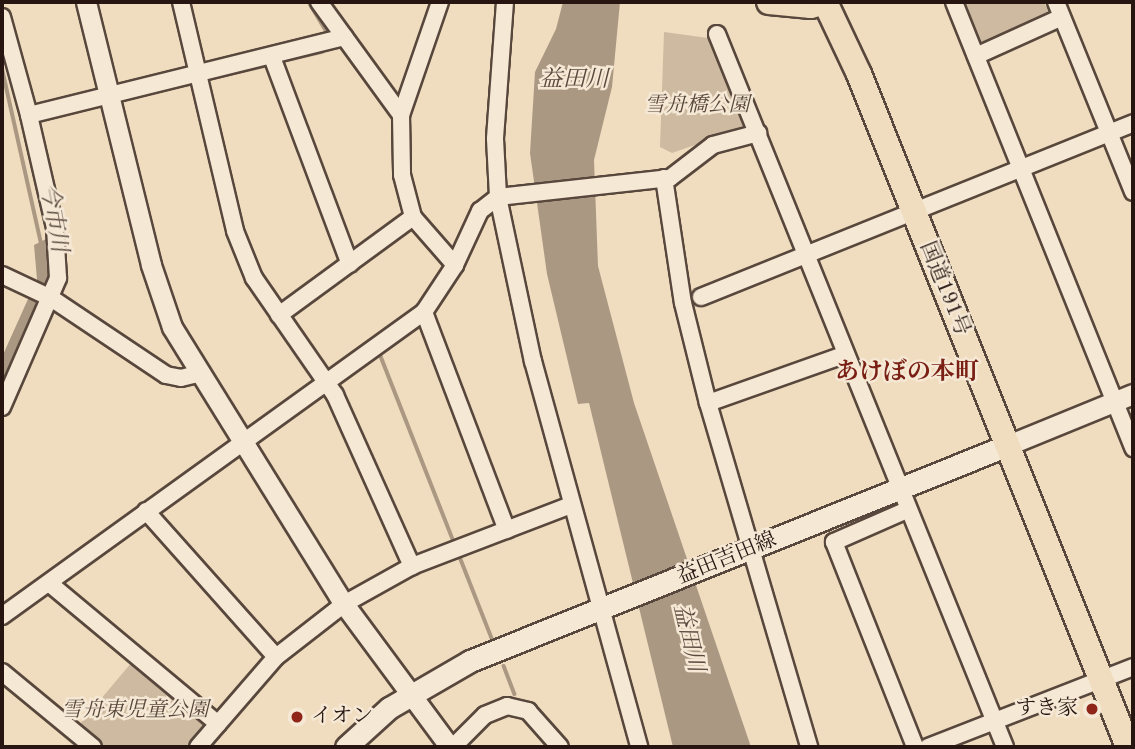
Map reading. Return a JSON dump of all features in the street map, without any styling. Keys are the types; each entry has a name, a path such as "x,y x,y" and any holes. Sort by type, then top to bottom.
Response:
{"highway":[{"name":"国道191号","path":"769,2 811,6 825,2 1008,445 1128,747"}],"main road":[{"name":"益田吉田線","path":"346,747 389,708 470,661 1008,445"}],"street":[{"path":"86,2 151,265 172,327 197,373 344,604 452,747 485,715 507,706 528,711 561,747"},
{"path":"181,2 235,231 254,278 327,383 412,565"},
{"path":"319,2 401,115"},
{"path":"505,2 495,139 533,361 639,747"},
{"path":"954,2 1021,168 1124,398 1133,447"},
{"path":"435,4 401,115 402,175 413,217 455,265"},
{"path":"976,56 1059,9 1133,192"},
{"path":"2,17 29,115 55,228 58,278 42,294 2,407"},
{"path":"717,34 806,251 907,510 1005,747"},
{"path":"29,115 272,57 344,37"},
{"path":"272,57 349,264"},
{"path":"701,297 806,251 1133,123"},
{"path":"2,616 146,511 243,445 424,312 455,265 480,211 506,196 658,179 713,145 758,133"},
{"path":"658,179 683,303 747,551 809,747"},
{"path":"279,315 413,217"},
{"path":"2,275 42,294 166,375 181,378 197,373"},
{"path":"424,312 507,530"},
{"path":"708,403 846,354"},
{"path":"1008,445 1124,398"},
{"path":"198,747 276,657 344,604 412,565 571,505"},
{"path":"907,510 834,542 915,747"},
{"path":"146,511 276,657"},
{"path":"49,583 218,724"},
{"path":"928,747 1133,667"},
{"path":"2,672 93,747"}],"green space":[{"path":"962,2 1044,2 1051,18 981,43"},
{"name":"雪舟橋公園","path":"664,32 708,38 746,127 672,153 660,147"},
{"name":"雪舟東児童公園","path":"132,662 206,724 186,747 105,747 79,725"}],"water":[{"name":"益田川","path":"563,2 620,2 612,87 594,160 598,266 634,403 751,747 673,747 589,403 578,404 547,274 530,153 535,72 556,29"},
{"path":"46,239 49,282 2,384 2,357 37,279 34,245"}],"waterway":[{"path":"309,2 329,35"},
{"path":"279,62 322,52"},
{"path":"204,80 269,65"},
{"name":"今市川","path":"2,67 42,246"},
{"path":"170,88 194,83"},
{"path":"116,102 143,95"},
{"path":"62,115 105,104"},
{"path":"380,354 455,544"},
{"path":"458,552 493,641"},
{"path":"504,666 515,694"}],"place":[{"name":"すき家","path":"1092,709"},
{"name":"イオン","path":"297,717"}],"district":[{"name":"あけぼの本町","path":"907,374"}]}
